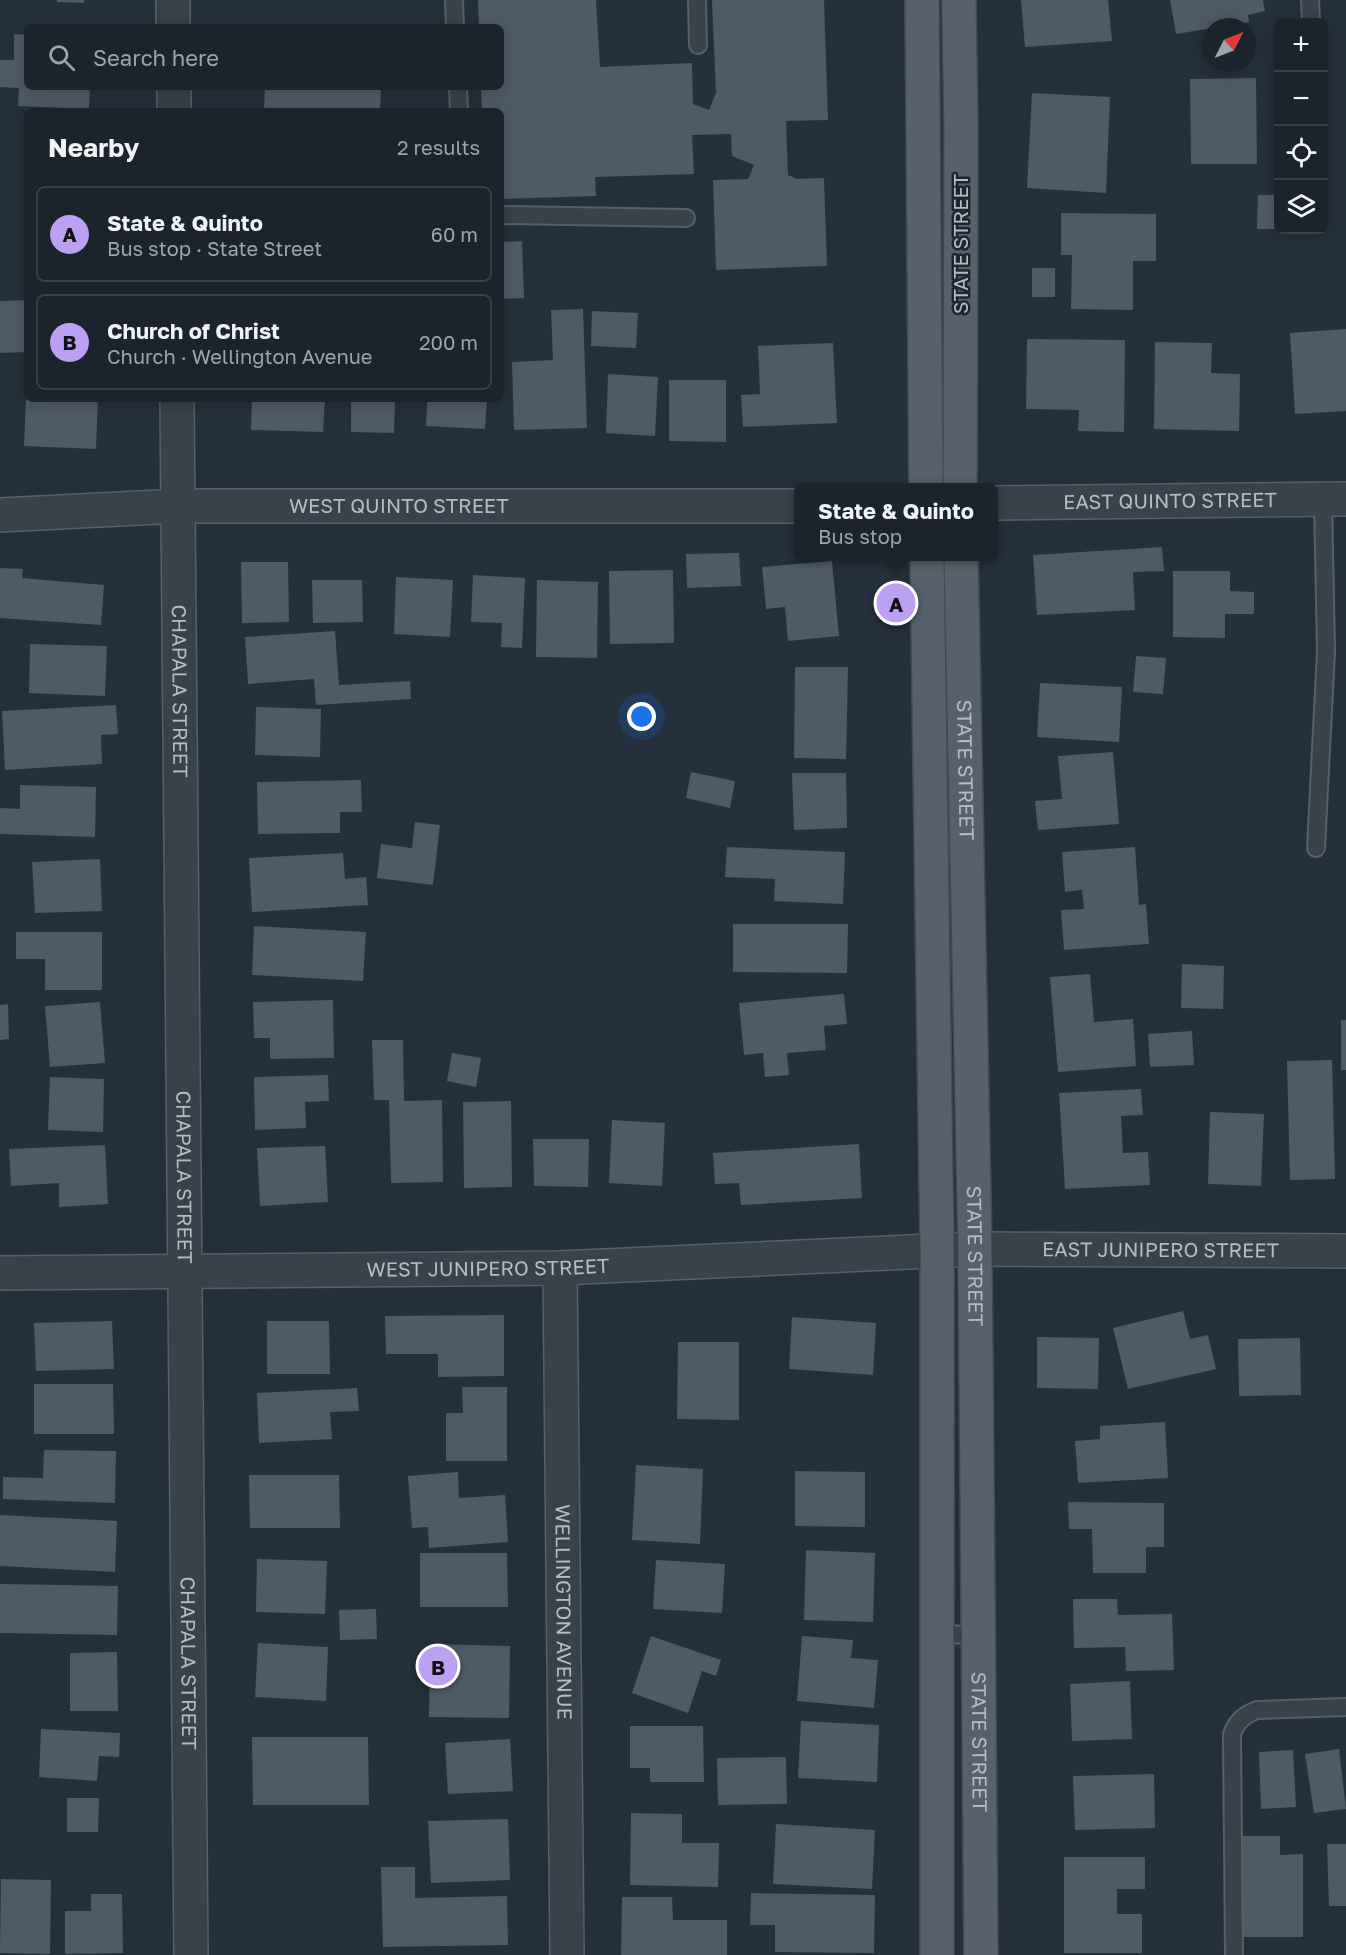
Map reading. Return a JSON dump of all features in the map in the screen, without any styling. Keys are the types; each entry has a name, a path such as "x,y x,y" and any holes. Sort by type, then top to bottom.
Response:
{"main road":[{"name":"STATE STREET","path":"922,0 926,483"},
{"name":"STATE STREET","path":"958,0 961,132 960,483"},
{"name":"STATE STREET","path":"927,561 937,1251 937,1955"},
{"name":"STATE STREET","path":"961,561 975,1249 981,1955"}],"street":[{"path":"173,0 173,24"},
{"path":"174,90 174,108"},
{"name":"CHAPALA STREET","path":"177,402 191,1955"},
{"name":"EAST QUINTO STREET","path":"998,503 1335,499"},
{"name":"WEST QUINTO STREET","path":"0,515 178,506 794,506"},
{"name":"WEST JUNIPERO STREET","path":"0,1273 560,1268 975,1249"},
{"name":"EAST JUNIPERO STREET","path":"975,1249 1346,1251"},
{"name":"WELLINGTON AVENUE","path":"560,1268 567,1955"}],"lane":[{"path":"454,0 455,24"},
{"path":"697,0 698,45"},
{"path":"1310,0 1311,18"},
{"path":"458,90 459,108"},
{"path":"924,131 961,132"},
{"path":"504,215 686,218"},
{"path":"1316,848 1335,499"},
{"path":"931,883 968,885"},
{"path":"937,1634 978,1635"},
{"path":"1234,1955 1232,1734 1235,1725 1257,1710 1346,1707"}],"building":[{"path":"57,0 84,0 84,3 57,2"},
{"path":"478,0 596,0 600,67 692,63 693,104 709,110 716,93 712,0 824,0 828,120 786,121 788,175 797,179 824,178 827,266 716,270 713,180 748,179 754,165 732,156 731,134 692,135 694,174 595,177 596,196 504,199 504,108 482,108 481,90 504,90 504,24 479,24"},
{"path":"1021,0 1108,0 1112,41 1025,47"},
{"path":"1170,0 1263,0 1265,11 1248,15 1248,18 1202,18 1202,30 1176,34"},
{"path":"14,34 24,35 24,90 90,90 89,108 18,106 19,88 0,87 0,60 14,60"},
{"path":"1256,78 1257,164 1191,164 1190,79"},
{"path":"265,90 381,90 380,108 264,108"},
{"path":"1032,93 1110,97 1106,193 1027,188"},
{"path":"1258,195 1274,195 1274,229 1257,229"},
{"path":"1061,213 1156,214 1156,261 1133,261 1133,310 1071,309 1072,255 1061,255"},
{"path":"522,241 524,298 504,299 504,242"},
{"path":"1032,268 1055,268 1055,297 1032,297"},
{"path":"24,300 24,352 0,353 0,301"},
{"path":"583,309 587,428 514,430 512,362 553,360 551,310"},
{"path":"592,311 638,313 636,348 591,346"},
{"path":"1346,329 1346,411 1295,414 1290,333"},
{"path":"1027,339 1125,340 1124,432 1078,431 1079,410 1026,409"},
{"path":"1155,342 1212,343 1211,373 1240,374 1239,431 1154,429"},
{"path":"833,343 837,423 743,427 741,395 760,394 758,346"},
{"path":"608,374 658,377 655,436 606,433"},
{"path":"669,380 726,380 726,442 669,441"},
{"path":"26,402 98,402 96,449 24,446"},
{"path":"252,402 325,402 323,432 251,430"},
{"path":"351,402 395,402 394,433 351,432"},
{"path":"427,402 487,402 485,429 426,426"},
{"path":"1162,547 1164,571 1133,572 1135,610 1037,615 1033,555"},
{"path":"739,553 741,586 687,588 686,554"},
{"path":"832,561 839,636 788,641 785,607 766,609 762,567"},
{"path":"241,562 288,562 289,622 242,623"},
{"path":"0,568 23,569 22,578 104,585 101,625 0,618"},
{"path":"673,570 674,643 610,644 609,571"},
{"path":"1173,571 1230,571 1230,591 1254,592 1254,614 1225,614 1225,638 1173,637"},
{"path":"473,575 525,578 522,648 501,647 502,623 471,622"},
{"path":"396,577 453,580 450,637 394,634"},
{"path":"312,580 362,580 363,622 313,623"},
{"path":"537,580 598,582 597,658 536,657"},
{"path":"335,631 339,685 410,681 411,699 316,705 314,679 248,684 245,637"},
{"path":"30,644 107,646 105,696 29,693"},
{"path":"1136,656 1166,658 1163,694 1133,692"},
{"path":"795,667 848,667 846,759 794,758"},
{"path":"1040,683 1122,687 1119,742 1037,737"},
{"path":"116,705 118,734 101,735 102,764 5,770 2,711"},
{"path":"256,707 321,709 320,757 255,755"},
{"path":"1113,752 1119,824 1038,830 1035,801 1062,799 1058,756"},
{"path":"691,772 735,781 730,808 686,798"},
{"path":"792,773 846,773 847,828 794,830"},
{"path":"361,780 362,812 340,812 340,833 258,834 257,782"},
{"path":"20,785 96,787 95,837 0,834 0,808 20,809"},
{"path":"415,822 440,825 433,885 377,878 381,844 412,848"},
{"path":"727,847 845,852 843,904 774,901 775,879 725,877"},
{"path":"1135,847 1139,905 1146,904 1149,944 1064,950 1061,910 1084,909 1082,890 1065,892 1062,852"},
{"path":"343,853 345,879 366,877 368,905 252,912 249,858"},
{"path":"100,859 102,911 35,913 32,862"},
{"path":"733,924 848,924 847,973 733,972"},
{"path":"254,926 366,932 363,981 252,975"},
{"path":"16,932 102,932 102,990 45,990 45,959 16,959"},
{"path":"1182,964 1224,966 1223,1009 1181,1008"},
{"path":"1090,974 1094,1022 1133,1019 1136,1066 1058,1072 1050,977"},
{"path":"844,994 847,1024 824,1026 826,1050 787,1053 789,1075 765,1077 763,1053 744,1055 739,1003"},
{"path":"333,1000 334,1058 270,1059 270,1038 254,1038 253,1002"},
{"path":"100,1002 105,1063 50,1067 45,1006"},
{"path":"8,1004 9,1039 0,1040 0,1005"},
{"path":"1341,1020 1346,1020 1346,1070 1341,1070"},
{"path":"1192,1031 1194,1065 1150,1067 1148,1034"},
{"path":"372,1040 403,1040 404,1101 442,1100 443,1182 391,1183 389,1100 374,1100"},
{"path":"452,1053 481,1058 476,1087 447,1081"},
{"path":"1332,1060 1335,1179 1290,1180 1287,1061"},
{"path":"328,1075 329,1101 305,1102 306,1128 255,1130 254,1077"},
{"path":"50,1077 104,1079 103,1132 48,1130"},
{"path":"1141,1089 1143,1115 1121,1116 1123,1153 1148,1152 1150,1185 1065,1189 1059,1093"},
{"path":"511,1101 512,1187 464,1188 463,1102"},
{"path":"1210,1112 1264,1114 1261,1186 1208,1184"},
{"path":"612,1120 665,1123 662,1186 609,1183"},
{"path":"533,1139 589,1139 588,1187 534,1186"},
{"path":"859,1144 862,1198 741,1205 739,1183 715,1184 713,1153"},
{"path":"105,1145 108,1204 59,1207 59,1183 11,1186 9,1149"},
{"path":"325,1146 328,1202 260,1206 257,1148"},
{"path":"1183,1311 1190,1339 1208,1335 1216,1369 1128,1389 1113,1328"},
{"path":"504,1315 504,1376 438,1377 438,1354 386,1354 385,1316"},
{"path":"792,1317 876,1323 873,1375 789,1369"},
{"path":"112,1321 114,1369 36,1371 34,1323"},
{"path":"267,1321 329,1321 330,1374 267,1374"},
{"path":"1037,1337 1099,1338 1098,1389 1037,1388"},
{"path":"1300,1338 1301,1395 1239,1396 1238,1339"},
{"path":"678,1342 739,1342 739,1420 677,1419"},
{"path":"34,1384 113,1384 114,1434 34,1434"},
{"path":"462,1387 507,1387 507,1461 446,1461 446,1413 463,1413"},
{"path":"357,1388 359,1411 330,1412 332,1439 259,1443 257,1393"},
{"path":"1165,1422 1168,1478 1078,1483 1075,1441 1100,1439 1100,1426"},
{"path":"44,1450 116,1451 115,1503 3,1499 3,1477 43,1478"},
{"path":"636,1465 703,1469 700,1544 632,1540"},
{"path":"795,1471 865,1472 865,1527 795,1526"},
{"path":"458,1472 459,1498 505,1495 508,1542 429,1548 428,1527 412,1528 408,1476"},
{"path":"249,1475 339,1475 340,1528 250,1528"},
{"path":"1068,1502 1164,1503 1164,1547 1146,1547 1146,1573 1093,1573 1092,1529 1069,1529"},
{"path":"0,1515 117,1521 115,1572 0,1566"},
{"path":"806,1550 875,1553 873,1622 804,1620"},
{"path":"420,1553 507,1553 508,1607 420,1607"},
{"path":"257,1559 327,1561 325,1614 256,1612"},
{"path":"656,1560 725,1564 722,1613 653,1609"},
{"path":"0,1584 118,1586 117,1635 0,1633"},
{"path":"1073,1599 1117,1599 1118,1615 1172,1614 1174,1670 1126,1671 1125,1647 1074,1648"},
{"path":"376,1609 377,1639 340,1640 339,1610"},
{"path":"651,1636 721,1660 716,1676 702,1671 688,1713 632,1693"},
{"path":"802,1636 853,1640 851,1658 878,1660 874,1708 797,1701"},
{"path":"258,1643 328,1647 326,1701 255,1697"},
{"path":"430,1644 510,1646 509,1718 429,1717"},
{"path":"117,1652 118,1711 70,1711 70,1653"},
{"path":"1130,1681 1132,1739 1072,1741 1070,1684"},
{"path":"801,1721 879,1725 877,1782 798,1778"},
{"path":"630,1726 703,1726 704,1782 650,1782 650,1768 630,1768"},
{"path":"41,1729 120,1733 119,1757 99,1756 97,1781 39,1777"},
{"path":"252,1737 368,1737 369,1805 253,1805"},
{"path":"510,1739 513,1791 448,1794 445,1743"},
{"path":"1339,1749 1346,1809 1314,1813 1305,1754"},
{"path":"1293,1750 1296,1807 1261,1809 1259,1752"},
{"path":"786,1757 787,1804 718,1805 717,1758"},
{"path":"1154,1774 1155,1828 1075,1830 1073,1776"},
{"path":"67,1798 99,1798 98,1832 67,1832"},
{"path":"631,1813 682,1814 682,1843 719,1843 718,1887 630,1885"},
{"path":"508,1819 510,1880 431,1883 428,1821"},
{"path":"776,1824 875,1830 872,1889 773,1884"},
{"path":"1240,1836 1280,1836 1280,1855 1303,1854 1303,1937 1239,1937"},
{"path":"1327,1844 1346,1844 1346,1906 1329,1906"},
{"path":"1064,1857 1145,1857 1145,1889 1117,1889 1117,1914 1142,1914 1142,1953 1064,1953"},
{"path":"381,1867 415,1867 415,1898 507,1896 508,1945 383,1947"},
{"path":"1,1879 51,1880 50,1954 0,1953"},
{"path":"751,1893 875,1895 874,1953 775,1952 775,1925 750,1925"},
{"path":"91,1894 122,1894 123,1953 65,1954 65,1911 91,1911"},
{"path":"622,1897 672,1897 673,1920 727,1920 727,1955 621,1955"}],"place":[{"name":"State & Quinto","path":"896,603"},
{"name":"Church of Christ","path":"438,1666"}]}
